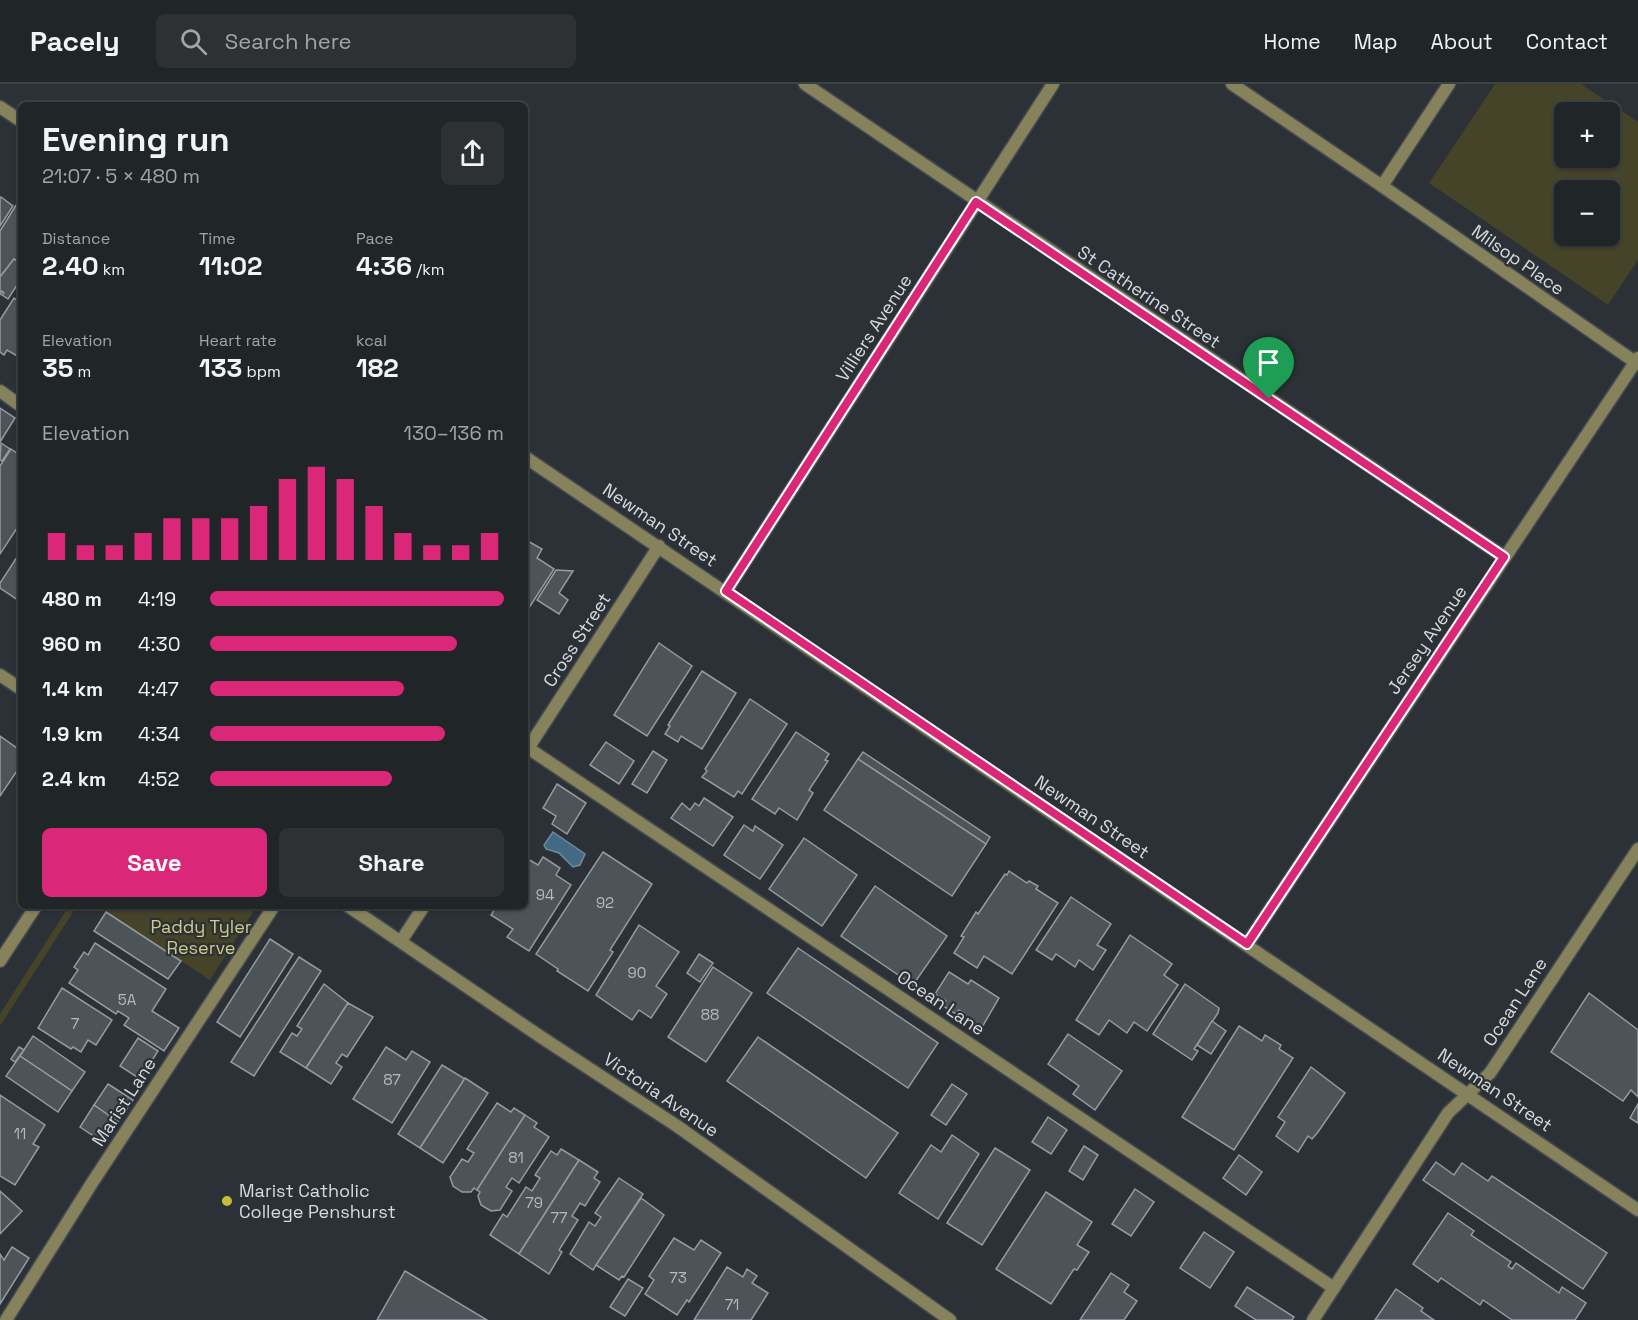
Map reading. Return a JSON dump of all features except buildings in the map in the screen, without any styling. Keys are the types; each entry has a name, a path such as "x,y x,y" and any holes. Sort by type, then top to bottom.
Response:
{"street":[{"name":"St Catherine Street","path":"805,84 976,202 1504,557"},
{"name":"Villiers Avenue","path":"726,591 1053,84"},
{"name":"Milsop Place","path":"1232,84 1637,362"},
{"path":"1382,186 1449,84"},
{"path":"0,107 18,119"},
{"name":"Jersey Avenue","path":"1247,944 1504,557 1637,362"},
{"path":"0,391 18,404"},
{"name":"Newman Street","path":"528,459 1638,1210"},
{"name":"Cross Street","path":"528,746 659,546"},
{"path":"0,675 18,687"},
{"name":"Ocean Lane","path":"528,750 1334,1288"},
{"name":"Ocean Lane","path":"1313,1320 1448,1113 1491,1073 1638,849"},
{"path":"0,961 34,909"},
{"name":"Marist Lane","path":"6,1320 92,1183 272,909"},
{"name":"Victoria Avenue","path":"353,909 541,1038 677,1126 950,1320"},
{"path":"401,941 422,909"}],"green space":[{"path":"1495,84 1581,84 1608,102 1554,102 1554,168 1620,168 1620,110 1638,122 1638,260 1608,305 1429,183"},
{"path":"67,909 75,909 0,1026 0,1014"},
{"name":"Paddy Tyler Reserve","path":"102,909 255,909 210,980"}],"water":[{"path":"553,832 585,854 580,865 573,867 559,853 546,849 544,845"}],"place":[{"name":"Marist Catholic College Penshurst","path":"227,1201"}],"route":[{"path":"976,202 1269,399 1504,557 1247,944 726,591 976,202"}]}
